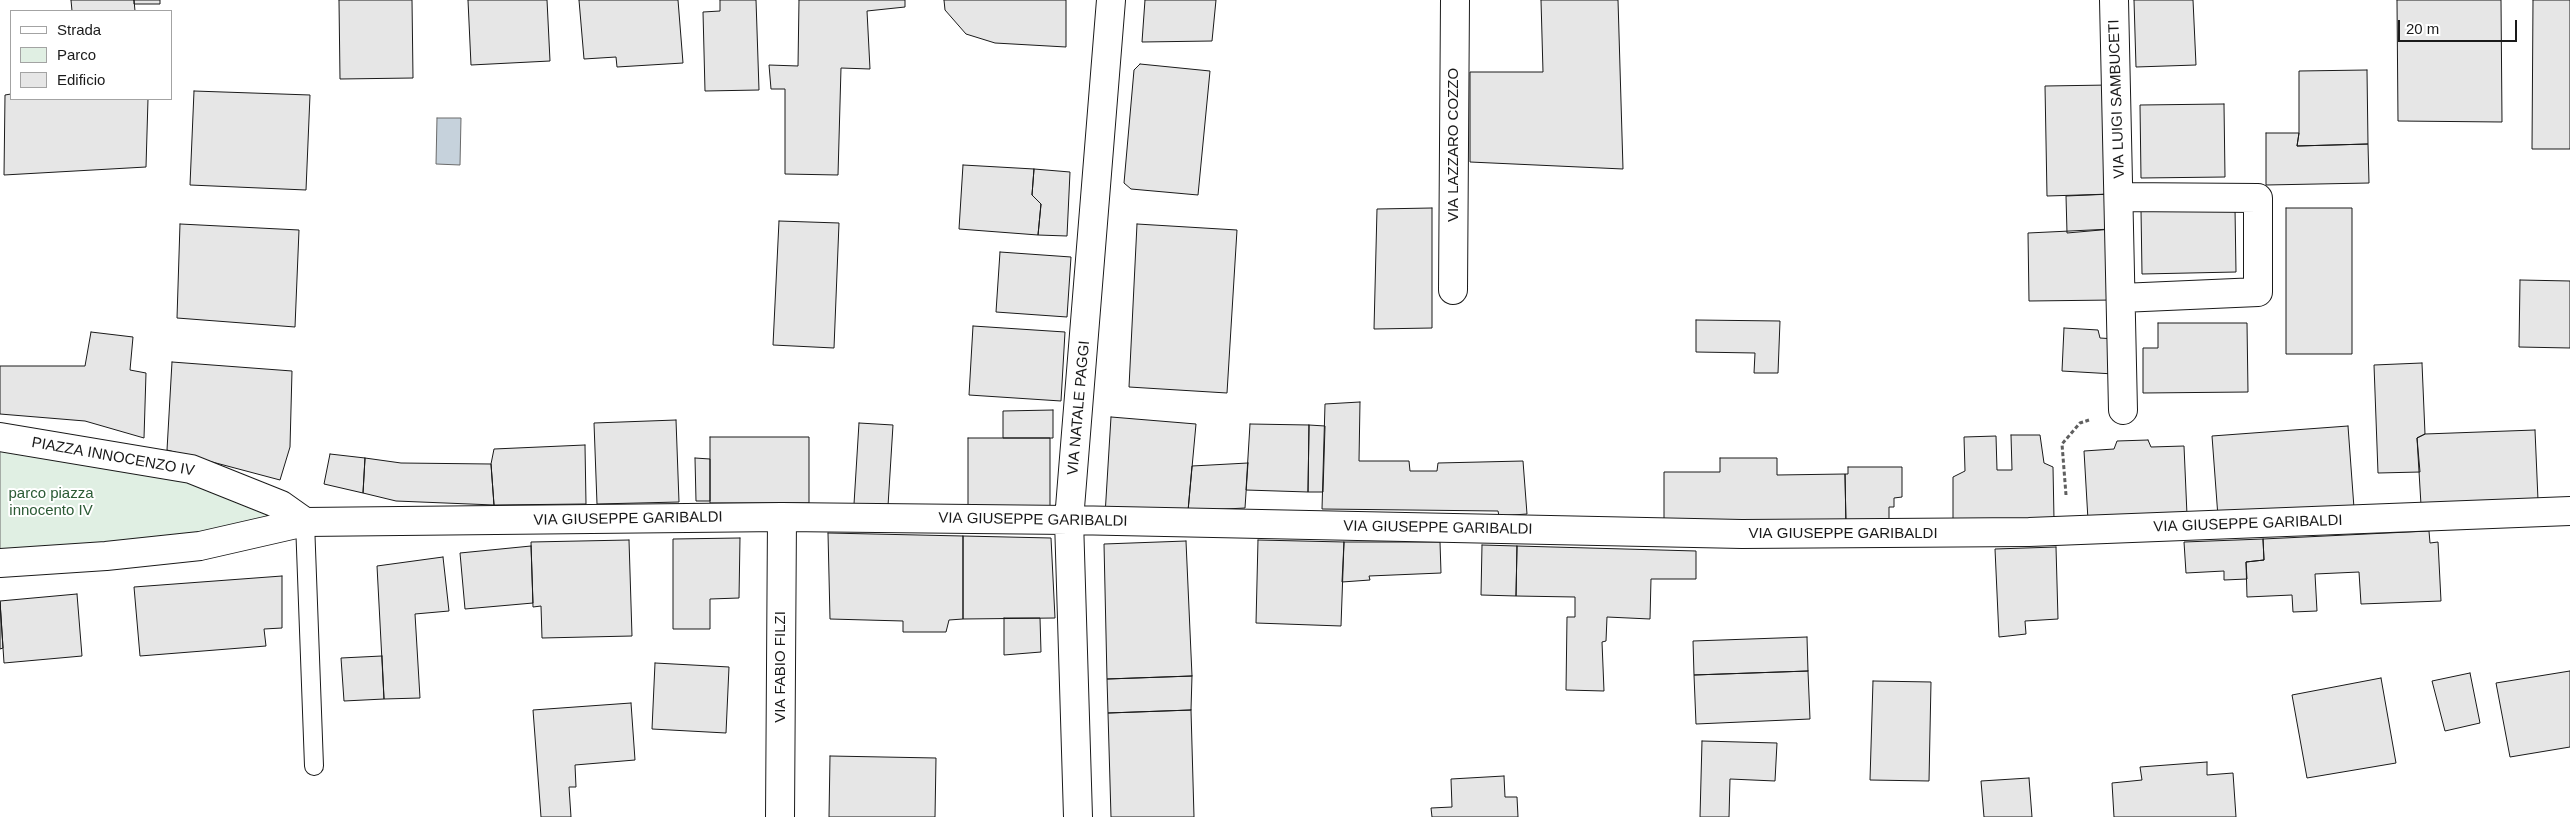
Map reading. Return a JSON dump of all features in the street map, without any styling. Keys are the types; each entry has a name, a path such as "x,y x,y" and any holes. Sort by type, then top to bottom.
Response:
{"street":[{"name":"VIA NATALE PAGGI","path":"1078,817 1069,520 1111,0"},
{"name":"VIA LAZZARO COZZO","path":"1453,290 1455,0"},
{"name":"VIA LUIGI SAMBUCETI","path":"2114,0 2123,410"},
{"name":"VIA LUIGI SAMBUCETI","path":"2119,197 2258,198 2258,292 2121,298"},
{"name":"PIAZZA INNOCENZO IV","path":"0,438 191,469 281,505 305,522"},
{"name":"VIA GIUSEPPE GARIBALDI","path":"0,563 106,556 200,546 305,522 782,517 1069,520 1742,534 2069,531 2570,511"},
{"name":"VIA FABIO FILZI","path":"780,817 782,517"}],"lane":[{"path":"305,522 314,766"}],"path":[{"path":"2069,531 2062,444 2080,423 2123,410"}],"green space":[{"name":"parco piazza innocento IV","path":"0,446 189,475 285,518 204,534 0,554"}],"shaded area":[{"path":"437,118 461,118 460,165 436,164"}],"building":[{"path":"71,0 134,0 135,10 72,10"},
{"path":"134,0 160,0 160,4 134,4"},
{"path":"339,0 412,0 413,78 340,79"},
{"path":"468,0 547,0 550,61 471,65"},
{"path":"579,0 678,0 683,63 617,67 616,57 584,59"},
{"path":"720,0 756,0 759,90 705,91 703,12 720,11"},
{"path":"799,0 905,0 905,7 867,11 870,69 841,68 838,175 785,174 785,89 771,89 769,65 798,66"},
{"path":"944,0 1066,0 1066,47 995,43 966,34 945,10"},
{"path":"1145,0 1216,0 1212,41 1142,42"},
{"path":"1541,0 1618,0 1623,169 1470,162 1470,72 1543,72"},
{"path":"2134,0 2193,0 2196,65 2136,67"},
{"path":"2397,0 2501,0 2502,122 2398,121"},
{"path":"2533,0 2570,0 2570,149 2532,149"},
{"path":"1140,64 1210,71 1198,195 1131,189 1124,183 1134,70"},
{"path":"2367,70 2368,144 2297,146 2299,133 2299,71"},
{"path":"2110,85 2112,194 2047,196 2045,86"},
{"path":"194,91 310,95 306,190 190,185"},
{"path":"10,94 10,100 148,100 146,167 4,175 5,95"},
{"path":"2224,104 2225,177 2141,178 2140,105"},
{"path":"2266,133 2299,133 2297,146 2368,144 2369,183 2266,185"},
{"path":"963,165 1034,169 1032,195 1041,204 1038,235 959,229"},
{"path":"1034,169 1070,172 1067,236 1038,235 1041,204 1032,195"},
{"path":"2112,194 2112,229 2067,233 2066,196"},
{"path":"1432,208 1432,328 1374,329 1377,209"},
{"path":"2235,208 2236,272 2142,274 2141,210"},
{"path":"2286,208 2352,208 2352,354 2286,354"},
{"path":"779,221 839,223 834,348 773,345"},
{"path":"180,224 299,230 295,327 177,318"},
{"path":"1137,224 1237,230 1227,393 1129,387"},
{"path":"2112,229 2114,300 2029,301 2028,233"},
{"path":"1000,252 1071,257 1067,317 996,312"},
{"path":"2520,280 2570,281 2570,348 2519,347"},
{"path":"1696,320 1780,321 1778,373 1754,373 1755,353 1696,352"},
{"path":"2158,323 2247,323 2248,392 2143,393 2143,348 2158,348"},
{"path":"973,326 1065,332 1061,401 969,395"},
{"path":"2064,328 2098,330 2100,338 2116,339 2114,374 2062,371"},
{"path":"91,332 133,337 130,370 146,373 144,438 85,421 0,414 0,366 85,366"},
{"path":"172,362 292,371 290,447 280,480 167,450"},
{"path":"2422,363 2425,434 2417,438 2420,472 2378,473 2374,365"},
{"path":"1360,402 1359,461 1409,461 1410,471 1437,471 1438,463 1523,461 1527,514 1499,516 1498,511 1322,509 1325,404"},
{"path":"1053,410 1053,438 1003,438 1003,411"},
{"path":"1111,417 1196,424 1188,511 1105,515"},
{"path":"676,420 679,502 597,504 594,423"},
{"path":"859,423 893,425 888,506 854,504"},
{"path":"1250,424 1309,425 1308,492 1246,490"},
{"path":"1309,425 1325,426 1323,492 1308,492"},
{"path":"2348,426 2354,508 2218,517 2212,436"},
{"path":"2535,430 2538,500 2421,505 2417,438 2425,434"},
{"path":"2011,435 2040,435 2044,463 2053,467 2054,519 1953,521 1953,477 1965,471 1964,437 1996,436 1997,470 2012,470"},
{"path":"710,437 809,437 809,503 710,503"},
{"path":"968,438 1050,438 1050,507 968,507"},
{"path":"2148,440 2151,447 2184,446 2187,515 2088,520 2084,451 2114,449 2117,441"},
{"path":"585,445 586,504 494,505 491,464 494,449"},
{"path":"330,454 365,458 363,493 324,484"},
{"path":"365,458 401,463 491,464 494,505 396,501 363,493"},
{"path":"695,458 710,459 710,501 696,501"},
{"path":"1720,458 1777,458 1777,475 1845,474 1846,526 1664,523 1664,472 1720,472"},
{"path":"1248,463 1245,508 1188,511 1192,466"},
{"path":"1848,467 1902,467 1902,497 1894,498 1894,507 1889,507 1889,526 1846,526 1845,474 1848,474"},
{"path":"2429,531 2430,543 2438,542 2441,601 2361,604 2359,572 2315,574 2317,611 2293,612 2292,595 2247,597 2246,562 2264,560 2263,539"},
{"path":"828,533 963,536 963,619 949,620 946,632 903,632 903,621 830,619"},
{"path":"963,536 1051,538 1055,618 963,619"},
{"path":"740,538 739,598 710,599 710,629 673,629 673,539"},
{"path":"2263,539 2264,560 2246,562 2247,579 2224,580 2224,571 2186,573 2184,542"},
{"path":"629,540 632,636 542,638 541,606 533,607 531,542"},
{"path":"1258,540 1344,542 1341,626 1256,623"},
{"path":"1186,541 1192,676 1107,679 1104,544"},
{"path":"1344,542 1440,542 1441,573 1369,576 1370,580 1342,582"},
{"path":"1482,545 1517,546 1516,596 1481,595"},
{"path":"531,546 533,603 465,609 460,553"},
{"path":"1517,546 1696,551 1696,579 1651,579 1650,619 1607,617 1606,641 1602,642 1604,691 1566,690 1567,617 1575,617 1575,597 1516,596"},
{"path":"2056,547 2058,619 2025,621 2026,634 1999,637 1995,549"},
{"path":"443,557 449,611 415,614 420,698 384,699 377,566"},
{"path":"282,576 282,628 264,629 266,646 140,656 134,587"},
{"path":"77,594 82,656 4,663 0,601"},
{"path":"0,602 3,648 0,649"},
{"path":"1004,618 1040,618 1041,652 1004,655"},
{"path":"1807,637 1808,671 1694,675 1693,641"},
{"path":"382,656 384,699 344,701 341,658"},
{"path":"655,663 729,667 726,733 652,729"},
{"path":"1808,671 1810,719 1696,724 1694,675"},
{"path":"2570,671 2570,747 2510,757 2496,683"},
{"path":"2470,673 2480,723 2445,731 2432,681"},
{"path":"1192,676 1191,710 1108,713 1107,679"},
{"path":"2381,678 2396,763 2307,778 2292,695"},
{"path":"1873,681 1931,682 1929,781 1870,780"},
{"path":"631,703 635,760 575,765 576,787 569,787 571,817 541,817 533,710"},
{"path":"1191,710 1194,817 1111,817 1108,713"},
{"path":"1702,741 1777,743 1775,781 1730,779 1729,817 1700,817"},
{"path":"830,756 936,758 935,817 829,817"},
{"path":"2207,762 2207,775 2233,773 2236,817 2114,817 2112,783 2142,780 2140,767"},
{"path":"1504,776 1505,797 1517,797 1518,817 1432,817 1431,808 1452,807 1451,779"},
{"path":"2029,778 2032,817 1984,817 1981,781"}]}
